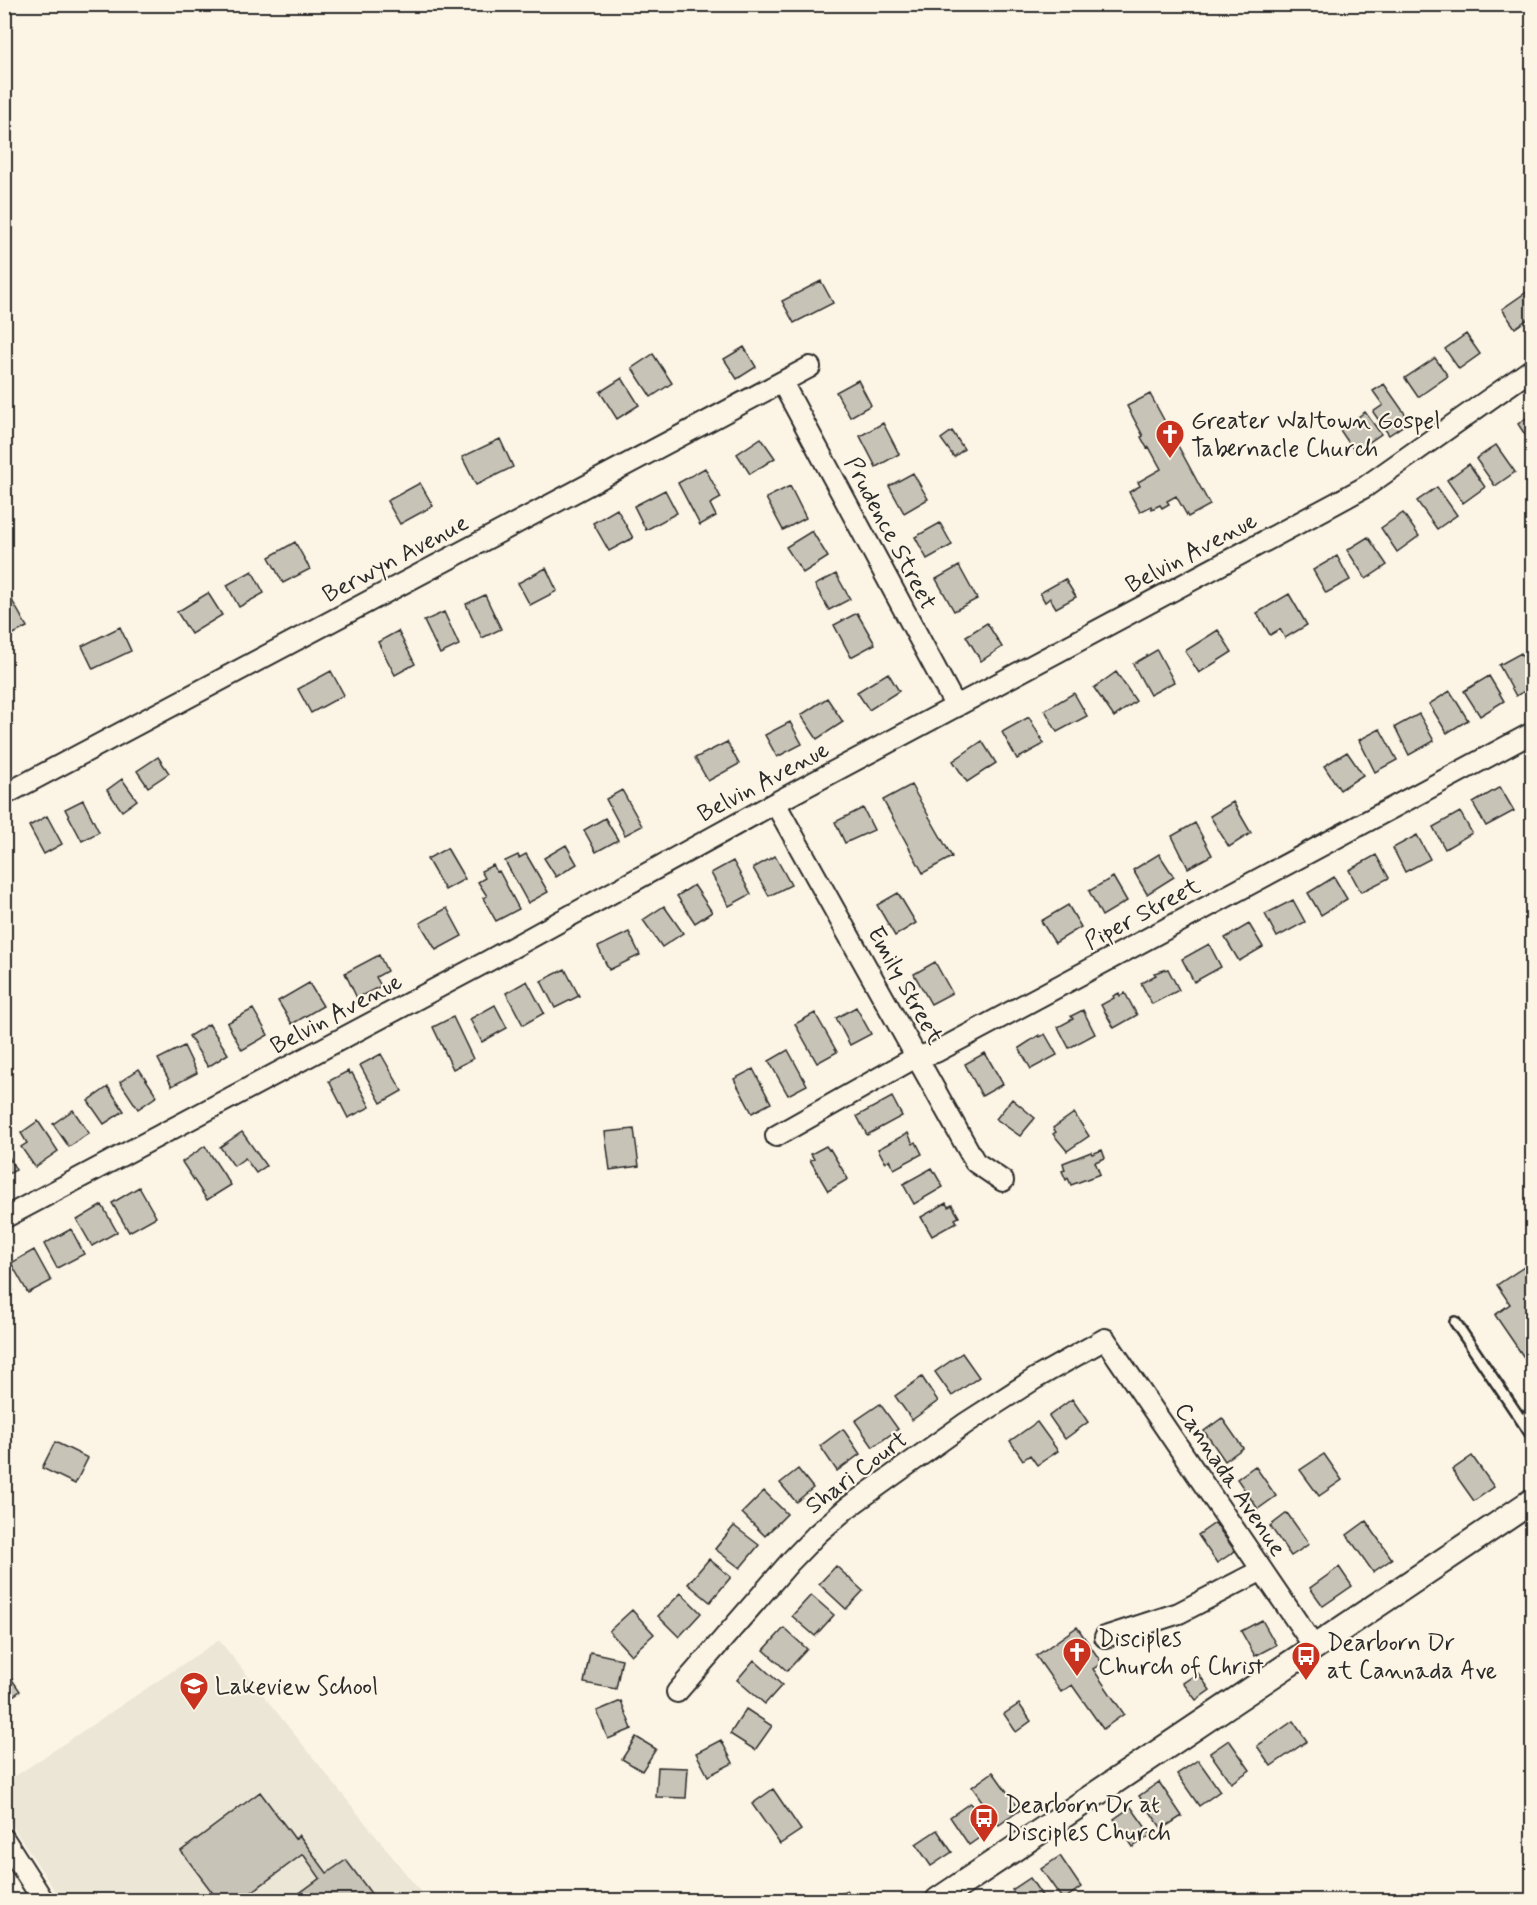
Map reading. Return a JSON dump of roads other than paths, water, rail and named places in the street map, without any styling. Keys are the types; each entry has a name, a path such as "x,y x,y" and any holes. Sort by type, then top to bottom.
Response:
{"street":[{"name":"Berwyn Avenue","path":"4,795 810,367"},
{"name":"Belvin Avenue","path":"4,1218 488,961 775,803 1365,487 1533,369"},
{"name":"Prudence Street","path":"782,382 956,707"},
{"name":"Piper Street","path":"776,1136 916,1057 936,1052 1533,733"},
{"name":"Emily Street","path":"775,803 975,1162 1003,1181"},
{"name":"Cannada Avenue","path":"1106,1339 1315,1648"},
{"name":"Shari Court","path":"677,1692 790,1562 847,1508 1036,1378 1106,1339"},
{"path":"938,1900 1533,1501"},
{"path":"1105,1637 1179,1613 1262,1570"},
{"path":"4,1839 43,1900"}],"lane":[{"path":"1455,1322 1533,1436"},
{"path":"1522,1420 1533,1413"}],"place":[{"name":"Greater Waltown Gospel Tabernacle Church","path":"1170,460"},
{"name":"Disciples Church of Christ","path":"1077,1678"},
{"name":"Dearborn Dr at Cannada Ave","path":"1306,1682"},
{"name":"Lakeview School","path":"194,1712"},
{"name":"Dearborn Dr at Disciples Church","path":"984,1844"}]}
